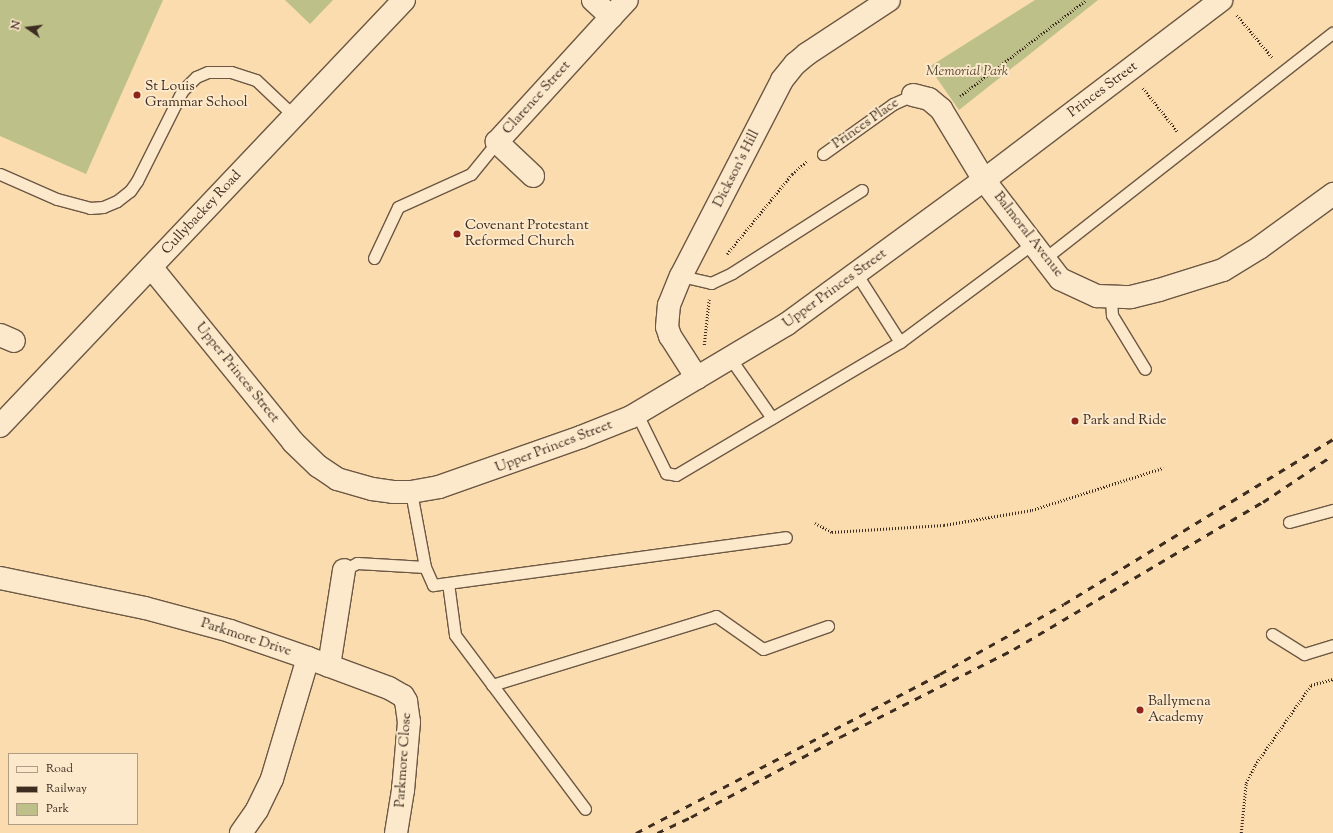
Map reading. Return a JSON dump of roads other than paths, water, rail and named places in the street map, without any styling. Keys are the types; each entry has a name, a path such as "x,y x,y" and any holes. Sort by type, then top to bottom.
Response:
{"street":[{"name":"Cullybackey Road","path":"0,426 404,0"},
{"path":"593,0 611,17"},
{"name":"Clarence Street","path":"533,176 497,142 627,0"},
{"name":"Dickson's Hill","path":"697,378 670,336 667,327 669,305 681,276 782,80 795,64 807,54 889,0"},
{"name":"Princes Street","path":"984,180 1128,70 1228,6"},
{"name":"Princes Place","path":"912,95 929,99 941,109 984,180"},
{"name":"Balmoral Avenue","path":"984,180 1060,279 1091,294 1111,297 1131,297 1223,270 1248,256 1333,194"},
{"name":"Upper Princes Street","path":"151,266 293,442 318,466 337,479 354,485 393,492 412,492 438,488 476,475 581,438 637,414 787,324 984,180"},
{"path":"329,666 344,570"},
{"name":"Parkmore Drive","path":"0,578 153,610 230,631 308,658 272,779 257,810 241,833"},
{"name":"Parkmore Close","path":"308,658 389,688 403,696 406,701 409,722 403,790 396,833"}],"lane":[{"path":"637,414 666,473 676,475 900,342 1038,252 1188,144 1333,32"},
{"path":"0,174 64,201 90,208 111,204 130,191 137,181 182,91 196,77 208,72 231,72 256,80 294,116"},
{"name":"Princes Place","path":"824,154 893,104 912,95"},
{"path":"374,258 398,207 471,174 497,142"},
{"path":"681,276 711,283 732,274 862,190"},
{"path":"856,274 900,342"},
{"path":"1111,297 1112,315 1145,369"},
{"path":"730,358 772,418"},
{"path":"412,492 425,567 433,585 786,537"},
{"path":"1289,522 1333,510"},
{"path":"344,570 356,563 425,567"},
{"path":"448,582 455,635 585,809"},
{"path":"492,685 716,616 763,649 828,626"},
{"path":"1272,634 1304,654 1333,645"}],"railway":[{"path":"636,833 940,674 1064,604 1333,439"},
{"path":"657,833 691,817 840,737 1014,649 1263,502 1333,455"}],"place":[{"name":"St Louis Grammar School","path":"137,95"},
{"name":"Covenant Protestant Reformed Church","path":"457,234"},
{"name":"Park and Ride","path":"1075,421"},
{"name":"Ballymena Academy","path":"1140,710"}],"park label":[{"name":"Memorial Park","path":"967,72"}]}
